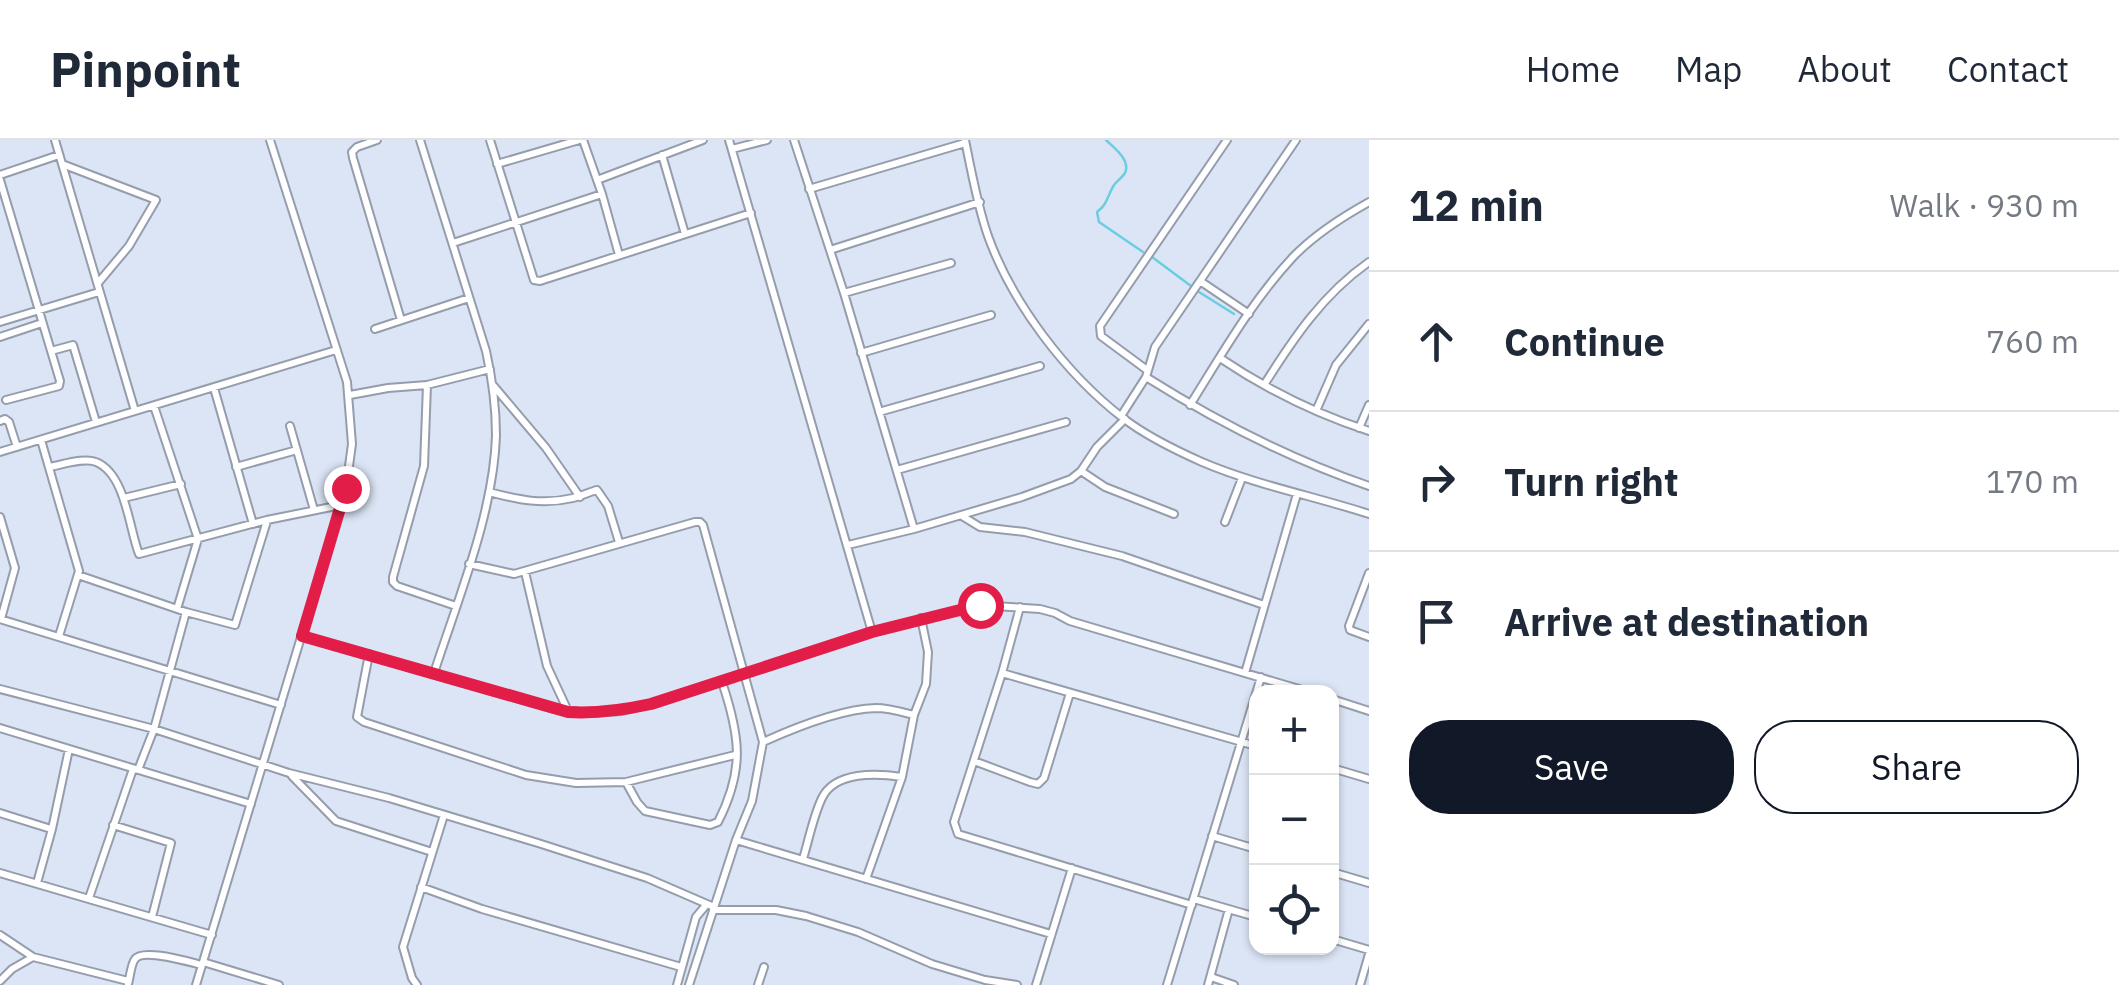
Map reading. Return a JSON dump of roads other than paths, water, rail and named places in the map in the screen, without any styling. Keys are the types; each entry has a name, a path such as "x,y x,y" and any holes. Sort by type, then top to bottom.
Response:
{"street":[{"path":"55,140 135,411"},
{"path":"196,985 341,506 352,444 350,396 270,140"},
{"path":"377,140 356,147 352,158 401,320"},
{"path":"420,140 490,368 496,433 489,492 434,673"},
{"path":"490,140 534,280 540,282 751,212"},
{"path":"497,164 581,140 602,194 618,255"},
{"path":"596,180 703,140"},
{"path":"729,140 872,632"},
{"path":"732,150 768,140"},
{"path":"794,140 914,529"},
{"path":"1227,140 1100,326 1101,336 1190,405 1281,452 1369,486"},
{"path":"848,545 962,516 1060,484 1081,471 1123,418 1155,346 1296,140"},
{"path":"809,189 965,142 988,236 1028,315 1064,361 1123,418 1170,447 1242,478 1369,514"},
{"path":"662,155 685,234"},
{"path":"0,322 38,310 99,288 156,200 60,160 0,177 38,310 42,324 60,381 59,386 6,400"},
{"path":"453,243 602,194"},
{"path":"830,250 980,202"},
{"path":"1190,405 1248,314 1293,257 1318,234 1369,202"},
{"path":"1264,386 1325,300 1369,262"},
{"path":"844,293 951,263"},
{"path":"1200,281 1248,314"},
{"path":"376,329 469,298"},
{"path":"862,353 991,315"},
{"path":"0,337 42,324"},
{"path":"1316,412 1336,365 1369,324"},
{"path":"50,351 74,346 96,422"},
{"path":"0,452 336,350"},
{"path":"1220,358 1316,412 1369,431"},
{"path":"879,412 1040,366"},
{"path":"350,396 427,385 490,368"},
{"path":"492,384 546,448 580,497"},
{"path":"427,385 424,466 392,577 397,586 456,606"},
{"path":"214,388 253,524"},
{"path":"89,898 113,825 154,729 198,540 154,406"},
{"path":"1359,428 1369,406"},
{"path":"0,421 9,422 17,446"},
{"path":"898,470 1066,422"},
{"path":"290,426 314,510"},
{"path":"40,440 78,561 78,575 59,636"},
{"path":"236,467 297,450"},
{"path":"49,468 94,461 114,479 124,498 139,554 267,520 341,506"},
{"path":"1081,471 1104,487 1174,514"},
{"path":"1225,522 1242,478"},
{"path":"124,498 181,484"},
{"path":"489,492 533,503 600,492 619,542"},
{"path":"1245,673 1297,494"},
{"path":"962,516 980,528 1025,532 1122,556 1264,605"},
{"path":"0,517 14,568 0,619 281,705"},
{"path":"78,575 235,625 267,520"},
{"path":"469,564 510,574 524,572 695,522 704,525 763,742 752,801 711,907 688,985"},
{"path":"524,572 547,666 568,712"},
{"path":"1369,572 1350,630 1369,637"},
{"path":"302,636 536,704 590,714 651,704 872,632 980,605 1055,613 1070,621 1287,685"},
{"path":"1020,607 954,822 958,834 1249,915"},
{"path":"866,878 902,777 914,716 926,684 928,652 921,618"},
{"path":"368,654 357,717 510,770 576,783 626,782 735,755"},
{"path":"1002,673 1249,744"},
{"path":"1167,985 1261,677"},
{"path":"626,782 644,811 714,825 728,804 736,776 737,732 722,682"},
{"path":"0,689 154,729 289,773 390,798 626,870 711,907 776,910 806,916 858,932 932,964 1017,985"},
{"path":"974,761 1038,784 1044,778 1070,693"},
{"path":"1339,702 1369,711"},
{"path":"763,742 818,720 868,708 914,716"},
{"path":"0,728 251,804"},
{"path":"37,882 69,749"},
{"path":"1339,770 1369,779"},
{"path":"289,773 336,821 432,852"},
{"path":"803,859 822,797 830,786 872,773 902,777"},
{"path":"0,813 52,829"},
{"path":"418,984 403,947 444,815"},
{"path":"113,825 171,843 152,917"},
{"path":"1212,836 1249,847"},
{"path":"736,840 1051,934"},
{"path":"1036,985 1072,868"},
{"path":"0,873 212,935"},
{"path":"1339,874 1369,883"},
{"path":"421,887 482,909 681,967"},
{"path":"677,985 696,918 711,907"},
{"path":"1228,909 1210,981 1234,985"},
{"path":"0,935 33,958 128,983 135,959 141,954 152,954 280,985"},
{"path":"1339,941 1369,952 1360,985"},
{"path":"0,981 33,958"},
{"path":"758,985 764,967"}],"waterway":[{"path":"1106,140 1121,155 1126,168 1097,212 1099,222 1143,252"},
{"path":"1152,257 1191,286"},
{"path":"1199,292 1234,314"}]}
